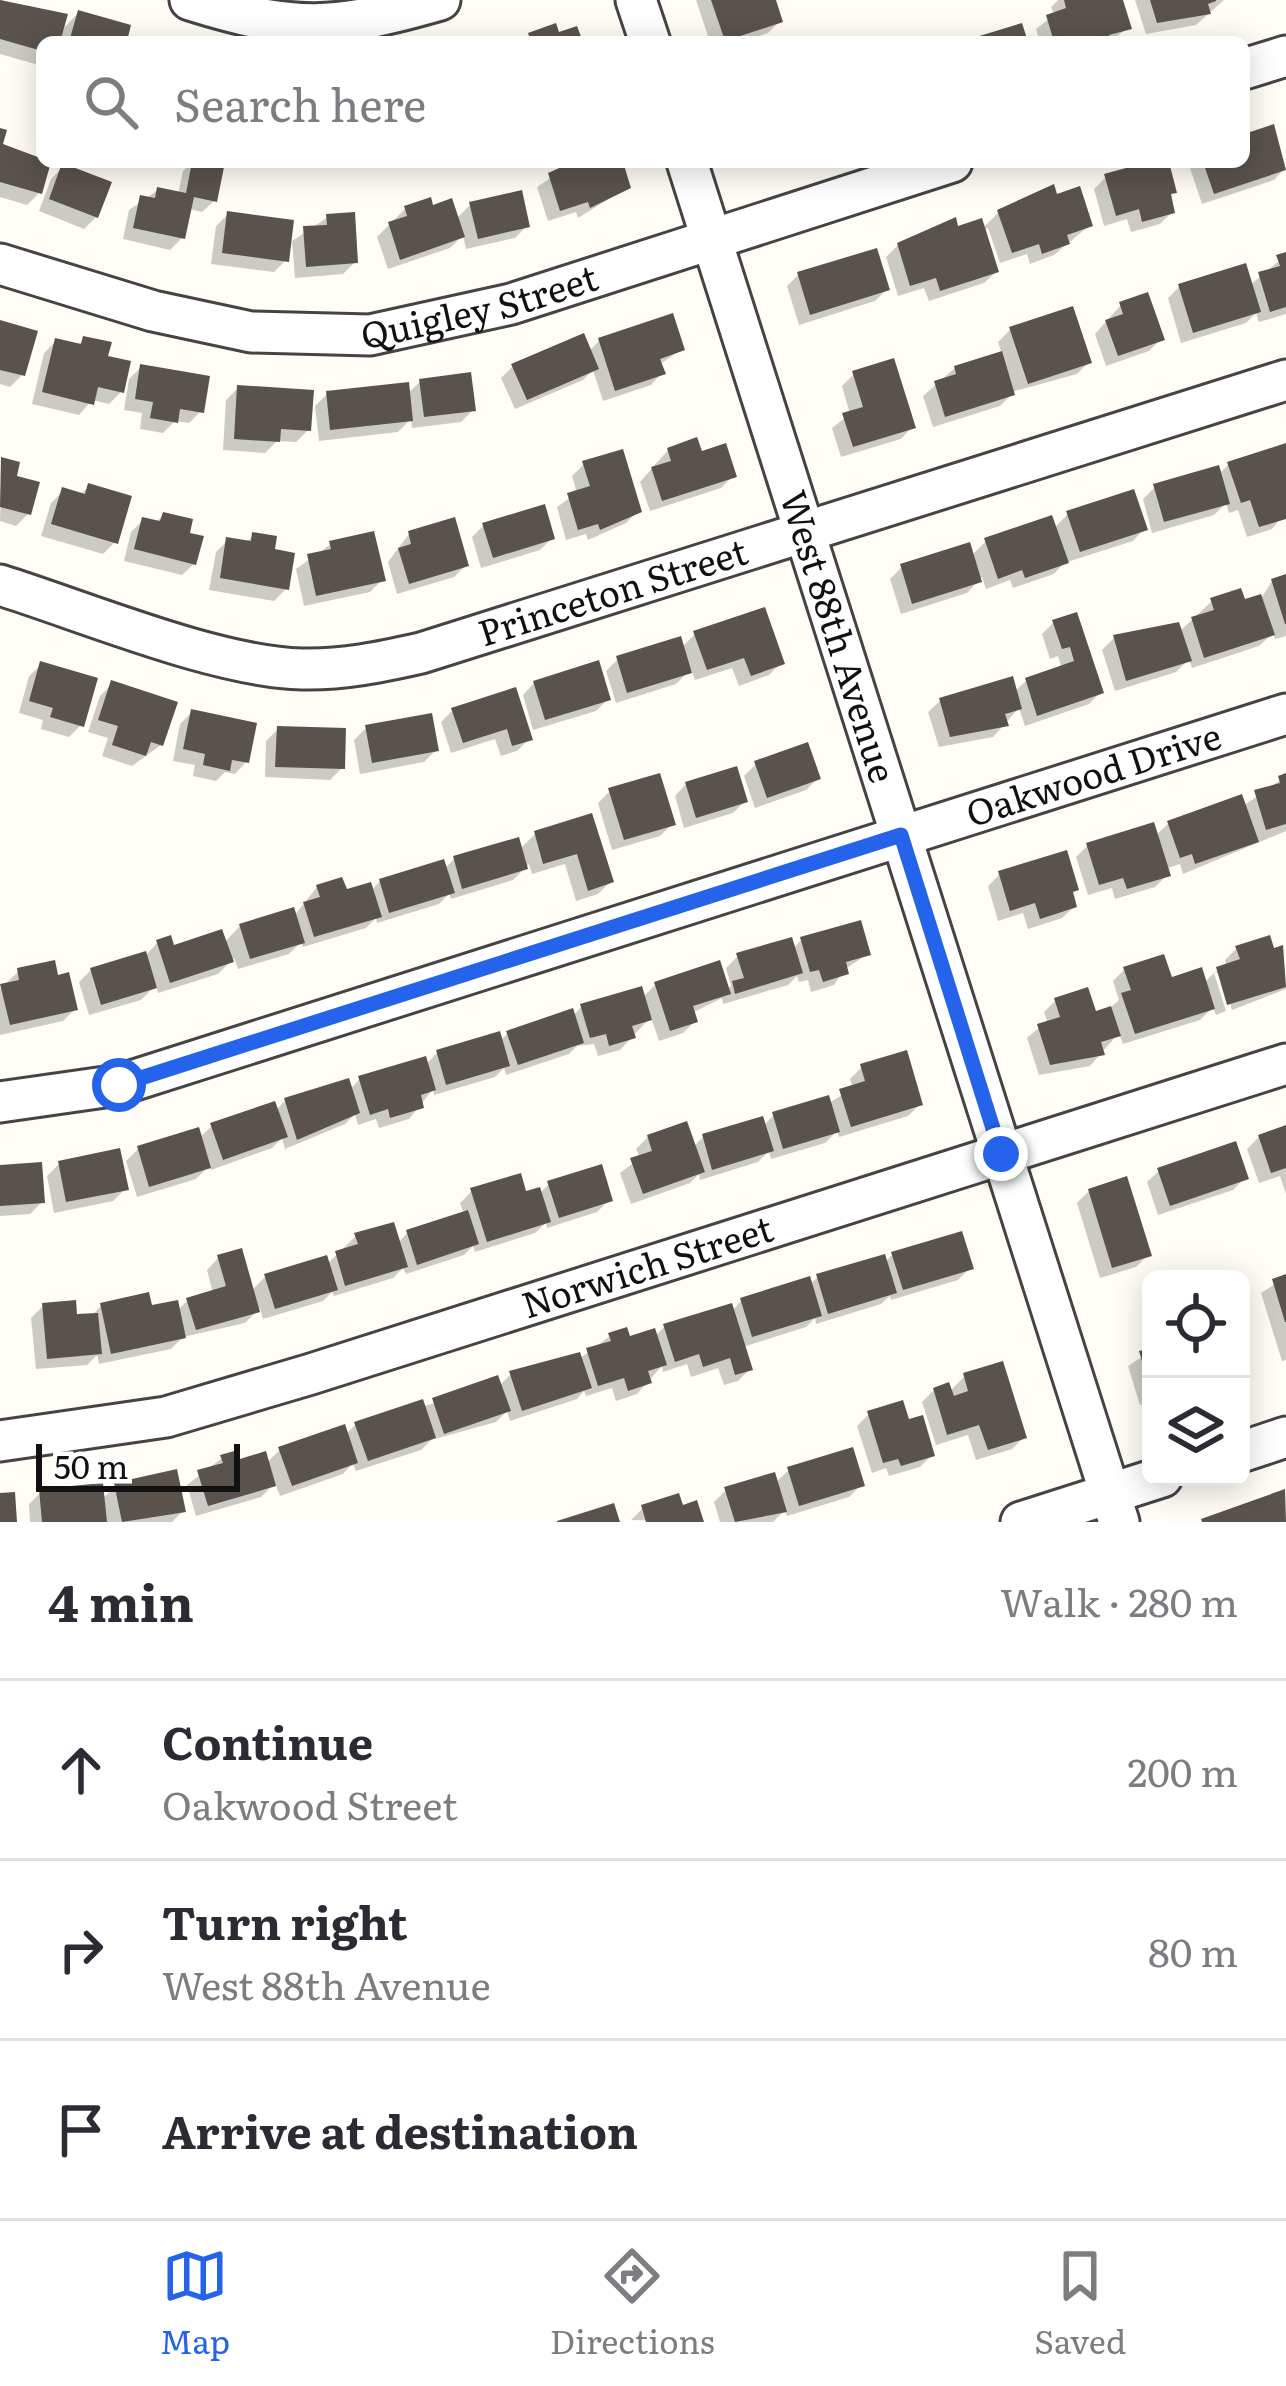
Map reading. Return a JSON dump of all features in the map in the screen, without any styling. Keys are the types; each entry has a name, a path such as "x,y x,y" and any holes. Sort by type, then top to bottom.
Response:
{"street":[{"path":"190,0 297,28 373,20 440,0"},
{"path":"636,0 648,36"},
{"path":"1250,67 1286,56"},
{"name":"West 88th Avenue","path":"689,168 1115,1508"},
{"name":"Quigley Street","path":"0,264 153,311 251,332 332,337 449,321 933,168"},
{"name":"Princeton Street","path":"0,585 247,662 332,669 421,653 1286,380"},
{"name":"Oakwood Drive","path":"0,1102 119,1085 1286,714"},
{"name":"Norwich Street","path":"0,1441 166,1417 1286,1064"},
{"path":"1250,1449 1286,1438"},
{"path":"1022,1522 1115,1508 1148,1486"}],"building":[{"path":"0,0 68,14 62,36 36,36 36,49 0,39"},
{"path":"711,0 776,0 783,22 740,36 723,36"},
{"path":"1064,0 1123,0 1132,29 1109,36 1052,36 1046,15 1066,8"},
{"path":"1150,0 1216,1 1208,4 1211,14 1157,23"},
{"path":"78,10 131,25 128,36 71,36"},
{"path":"556,23 559,32 577,26 581,36 529,36"},
{"path":"1022,23 1026,36 979,36"},
{"path":"1274,124 1286,170 1214,194 1205,168 1250,168 1250,132"},
{"path":"0,128 7,130 3,144 36,156 36,168 49,168 42,194 0,182"},
{"path":"60,168 75,168 112,182 98,218 49,199"},
{"path":"191,168 224,168 217,202 194,197 185,239 133,228 140,195 155,198 157,187 186,193"},
{"path":"559,168 625,168 631,188 590,208 588,202 560,211 548,173"},
{"path":"1126,168 1171,168 1177,193 1171,194 1175,213 1142,222 1139,209 1116,216 1104,174"},
{"path":"1054,184 1057,194 1080,186 1093,226 1067,235 1070,244 1042,254 1039,244 1012,253 997,210"},
{"path":"522,190 530,227 478,239 469,202"},
{"path":"431,197 433,205 452,198 465,237 400,260 388,222 407,216 404,206"},
{"path":"227,211 294,220 289,262 222,253"},
{"path":"355,212 358,263 306,267 303,226 327,225 326,214"},
{"path":"956,217 958,226 982,218 999,272 940,291 936,278 910,286 897,243"},
{"path":"877,248 890,290 810,315 797,272"},
{"path":"1286,252 1286,307 1270,312 1258,272 1280,266 1276,255"},
{"path":"1246,263 1261,312 1193,333 1178,284"},
{"path":"1148,292 1165,340 1118,356 1105,320 1123,314 1119,302"},
{"path":"1073,306 1092,363 1028,384 1009,327"},
{"path":"673,313 685,350 660,359 666,374 615,391 598,338"},
{"path":"0,320 38,331 25,376 0,370"},
{"path":"584,333 599,369 527,400 511,364"},
{"path":"83,336 112,342 108,356 131,361 124,393 98,387 94,405 42,392 55,338 81,344"},
{"path":"1002,351 1015,395 945,417 934,381 956,374 954,366"},
{"path":"894,358 916,428 853,447 842,413 863,407 852,371"},
{"path":"140,364 210,376 204,413 180,409 178,423 150,418 153,402 135,399"},
{"path":"471,372 476,411 424,417 419,379"},
{"path":"409,382 413,421 330,430 326,391"},
{"path":"237,385 314,390 311,431 281,429 280,442 234,439"},
{"path":"697,437 702,451 726,443 737,477 662,501 651,467 671,461 667,448"},
{"path":"1286,443 1286,519 1259,527 1250,500 1241,503 1227,462"},
{"path":"623,449 642,512 600,530 598,524 578,530 567,493 590,486 582,461"},
{"path":"1,457 20,462 17,476 40,482 31,515 0,507"},
{"path":"1219,465 1230,504 1164,522 1153,484"},
{"path":"88,483 132,496 118,544 51,524 62,487 85,494"},
{"path":"1134,489 1148,530 1080,552 1066,511"},
{"path":"545,504 555,539 493,558 482,523"},
{"path":"163,512 193,519 190,533 204,536 196,565 134,549 142,517 160,521"},
{"path":"1052,515 1069,563 1025,578 1022,570 998,579 984,538"},
{"path":"455,517 469,566 409,584 398,548 411,544 408,531"},
{"path":"374,531 386,581 316,596 307,554 331,549 329,541"},
{"path":"252,532 277,536 275,549 295,553 289,590 220,578 226,537 251,541"},
{"path":"970,542 982,582 912,604 900,564"},
{"path":"1286,574 1286,624 1285,624 1271,579"},
{"path":"1241,588 1245,599 1261,594 1275,635 1204,658 1191,617 1214,610 1210,598"},
{"path":"765,607 785,664 751,676 744,658 707,670 693,631"},
{"path":"1077,612 1104,693 1037,716 1025,678 1074,661 1070,647 1062,649 1052,620"},
{"path":"1179,622 1192,661 1126,681 1113,635"},
{"path":"681,636 692,673 627,693 616,656"},
{"path":"599,660 611,700 545,720 533,681"},
{"path":"40,661 98,678 84,727 50,717 53,708 29,701"},
{"path":"1013,676 1022,709 1005,714 1009,726 950,737 939,698"},
{"path":"111,680 178,702 163,746 151,742 146,756 112,745 118,726 98,720"},
{"path":"516,687 533,740 512,746 507,729 463,743 451,708"},
{"path":"191,709 257,723 249,763 232,760 230,771 203,765 205,754 183,749"},
{"path":"432,713 439,751 372,763 365,725"},
{"path":"277,726 346,728 345,769 275,767"},
{"path":"808,742 821,779 767,798 754,761"},
{"path":"737,766 748,802 696,818 685,782"},
{"path":"660,773 676,825 624,840 608,788"},
{"path":"1286,773 1286,824 1266,830 1254,790 1280,783 1278,776"},
{"path":"1242,794 1259,842 1195,864 1192,854 1180,858 1167,821"},
{"path":"592,813 614,882 588,891 577,854 543,864 534,831"},
{"path":"1154,822 1171,876 1127,889 1123,878 1099,885 1086,843"},
{"path":"519,837 528,869 462,889 453,856"},
{"path":"1067,850 1079,890 1073,892 1077,907 1040,919 1035,903 1010,911 998,871"},
{"path":"444,859 455,893 389,913 379,879"},
{"path":"342,877 347,889 371,882 382,917 314,937 303,902 320,897 316,885"},
{"path":"294,907 305,943 250,959 239,924"},
{"path":"861,920 871,955 846,962 849,974 823,982 819,970 810,972 800,937"},
{"path":"222,929 234,962 170,983 156,940 171,935 174,945"},
{"path":"1270,935 1274,948 1283,945 1286,987 1227,1005 1216,967 1240,959 1235,946"},
{"path":"792,937 803,973 735,994 732,981 744,978 736,953"},
{"path":"146,951 157,988 101,1005 90,968"},
{"path":"1164,954 1172,977 1202,967 1215,1009 1135,1034 1121,993 1131,990 1123,967"},
{"path":"55,960 58,975 69,972 78,1010 10,1025 0,984 19,980 17,968"},
{"path":"720,960 731,994 693,1006 698,1022 670,1031 654,982"},
{"path":"642,986 652,1020 632,1026 636,1038 609,1046 606,1034 590,1038 580,1004"},
{"path":"1088,987 1096,1011 1111,1006 1121,1036 1101,1042 1105,1055 1050,1065 1037,1024 1060,1017 1054,998"},
{"path":"573,1008 584,1043 518,1065 506,1031"},
{"path":"500,1031 510,1066 446,1085 436,1050"},
{"path":"907,1050 923,1105 851,1127 839,1089 865,1081 860,1064"},
{"path":"426,1056 436,1090 421,1095 424,1108 390,1118 388,1109 370,1115 358,1076"},
{"path":"349,1078 360,1113 297,1140 284,1098"},
{"path":"829,1095 840,1132 783,1149 772,1112"},
{"path":"275,1101 288,1137 223,1160 210,1123"},
{"path":"763,1116 774,1151 712,1170 702,1134"},
{"path":"687,1121 705,1172 643,1194 630,1158 652,1151 647,1135"},
{"path":"1286,1125 1286,1168 1271,1173 1258,1135"},
{"path":"199,1127 211,1168 149,1187 137,1146"},
{"path":"1236,1141 1249,1179 1170,1206 1157,1168"},
{"path":"120,1148 129,1190 66,1202 58,1161"},
{"path":"42,1162 45,1203 0,1206 0,1165"},
{"path":"602,1164 613,1201 559,1218 547,1181"},
{"path":"521,1173 526,1191 540,1187 551,1222 487,1242 470,1188"},
{"path":"1127,1176 1152,1256 1112,1268 1088,1189"},
{"path":"468,1210 479,1244 417,1265 406,1230"},
{"path":"394,1222 408,1267 345,1286 335,1251 358,1244 354,1233"},
{"path":"962,1231 974,1269 903,1290 891,1252"},
{"path":"242,1248 260,1312 196,1330 186,1298 226,1286 217,1255"},
{"path":"885,1254 897,1293 828,1314 816,1274"},
{"path":"327,1255 338,1290 275,1309 264,1274"},
{"path":"1286,1274 1286,1322 1285,1322 1272,1279"},
{"path":"810,1276 822,1316 752,1337 740,1298"},
{"path":"149,1292 152,1305 178,1300 186,1338 111,1354 100,1303"},
{"path":"76,1300 77,1314 98,1313 102,1354 47,1359 42,1303"},
{"path":"732,1303 753,1370 735,1375 730,1358 703,1367 699,1354 675,1362 663,1324"},
{"path":"627,1327 630,1336 655,1328 667,1365 648,1371 652,1383 628,1391 624,1378 598,1386 586,1348 611,1341 608,1333"},
{"path":"580,1352 592,1388 522,1411 509,1371"},
{"path":"1003,1361 1027,1438 988,1450 979,1425 947,1435 933,1388 949,1382 954,1396 968,1391 963,1373"},
{"path":"498,1375 511,1411 444,1434 432,1398"},
{"path":"423,1399 436,1438 368,1461 354,1422"},
{"path":"903,1400 909,1419 923,1415 935,1456 901,1466 898,1459 883,1463 867,1411"},
{"path":"345,1424 358,1463 292,1486 278,1447"},
{"path":"853,1447 865,1486 799,1506 787,1467"},
{"path":"238,1450 240,1459 266,1451 276,1486 208,1506 197,1470 223,1463 220,1455"},
{"path":"177,1469 186,1512 122,1522 114,1483"},
{"path":"775,1472 787,1512 735,1522 724,1487"},
{"path":"103,1483 107,1522 42,1522 39,1489"},
{"path":"1285,1489 1286,1522 1202,1522 1201,1519"},
{"path":"15,1492 17,1522 0,1522 0,1493"},
{"path":"679,1493 683,1505 697,1500 704,1522 646,1522 641,1505"},
{"path":"614,1503 620,1522 557,1522 557,1521"}],"route":[{"path":"119,1085 901,835 1001,1154"}]}
